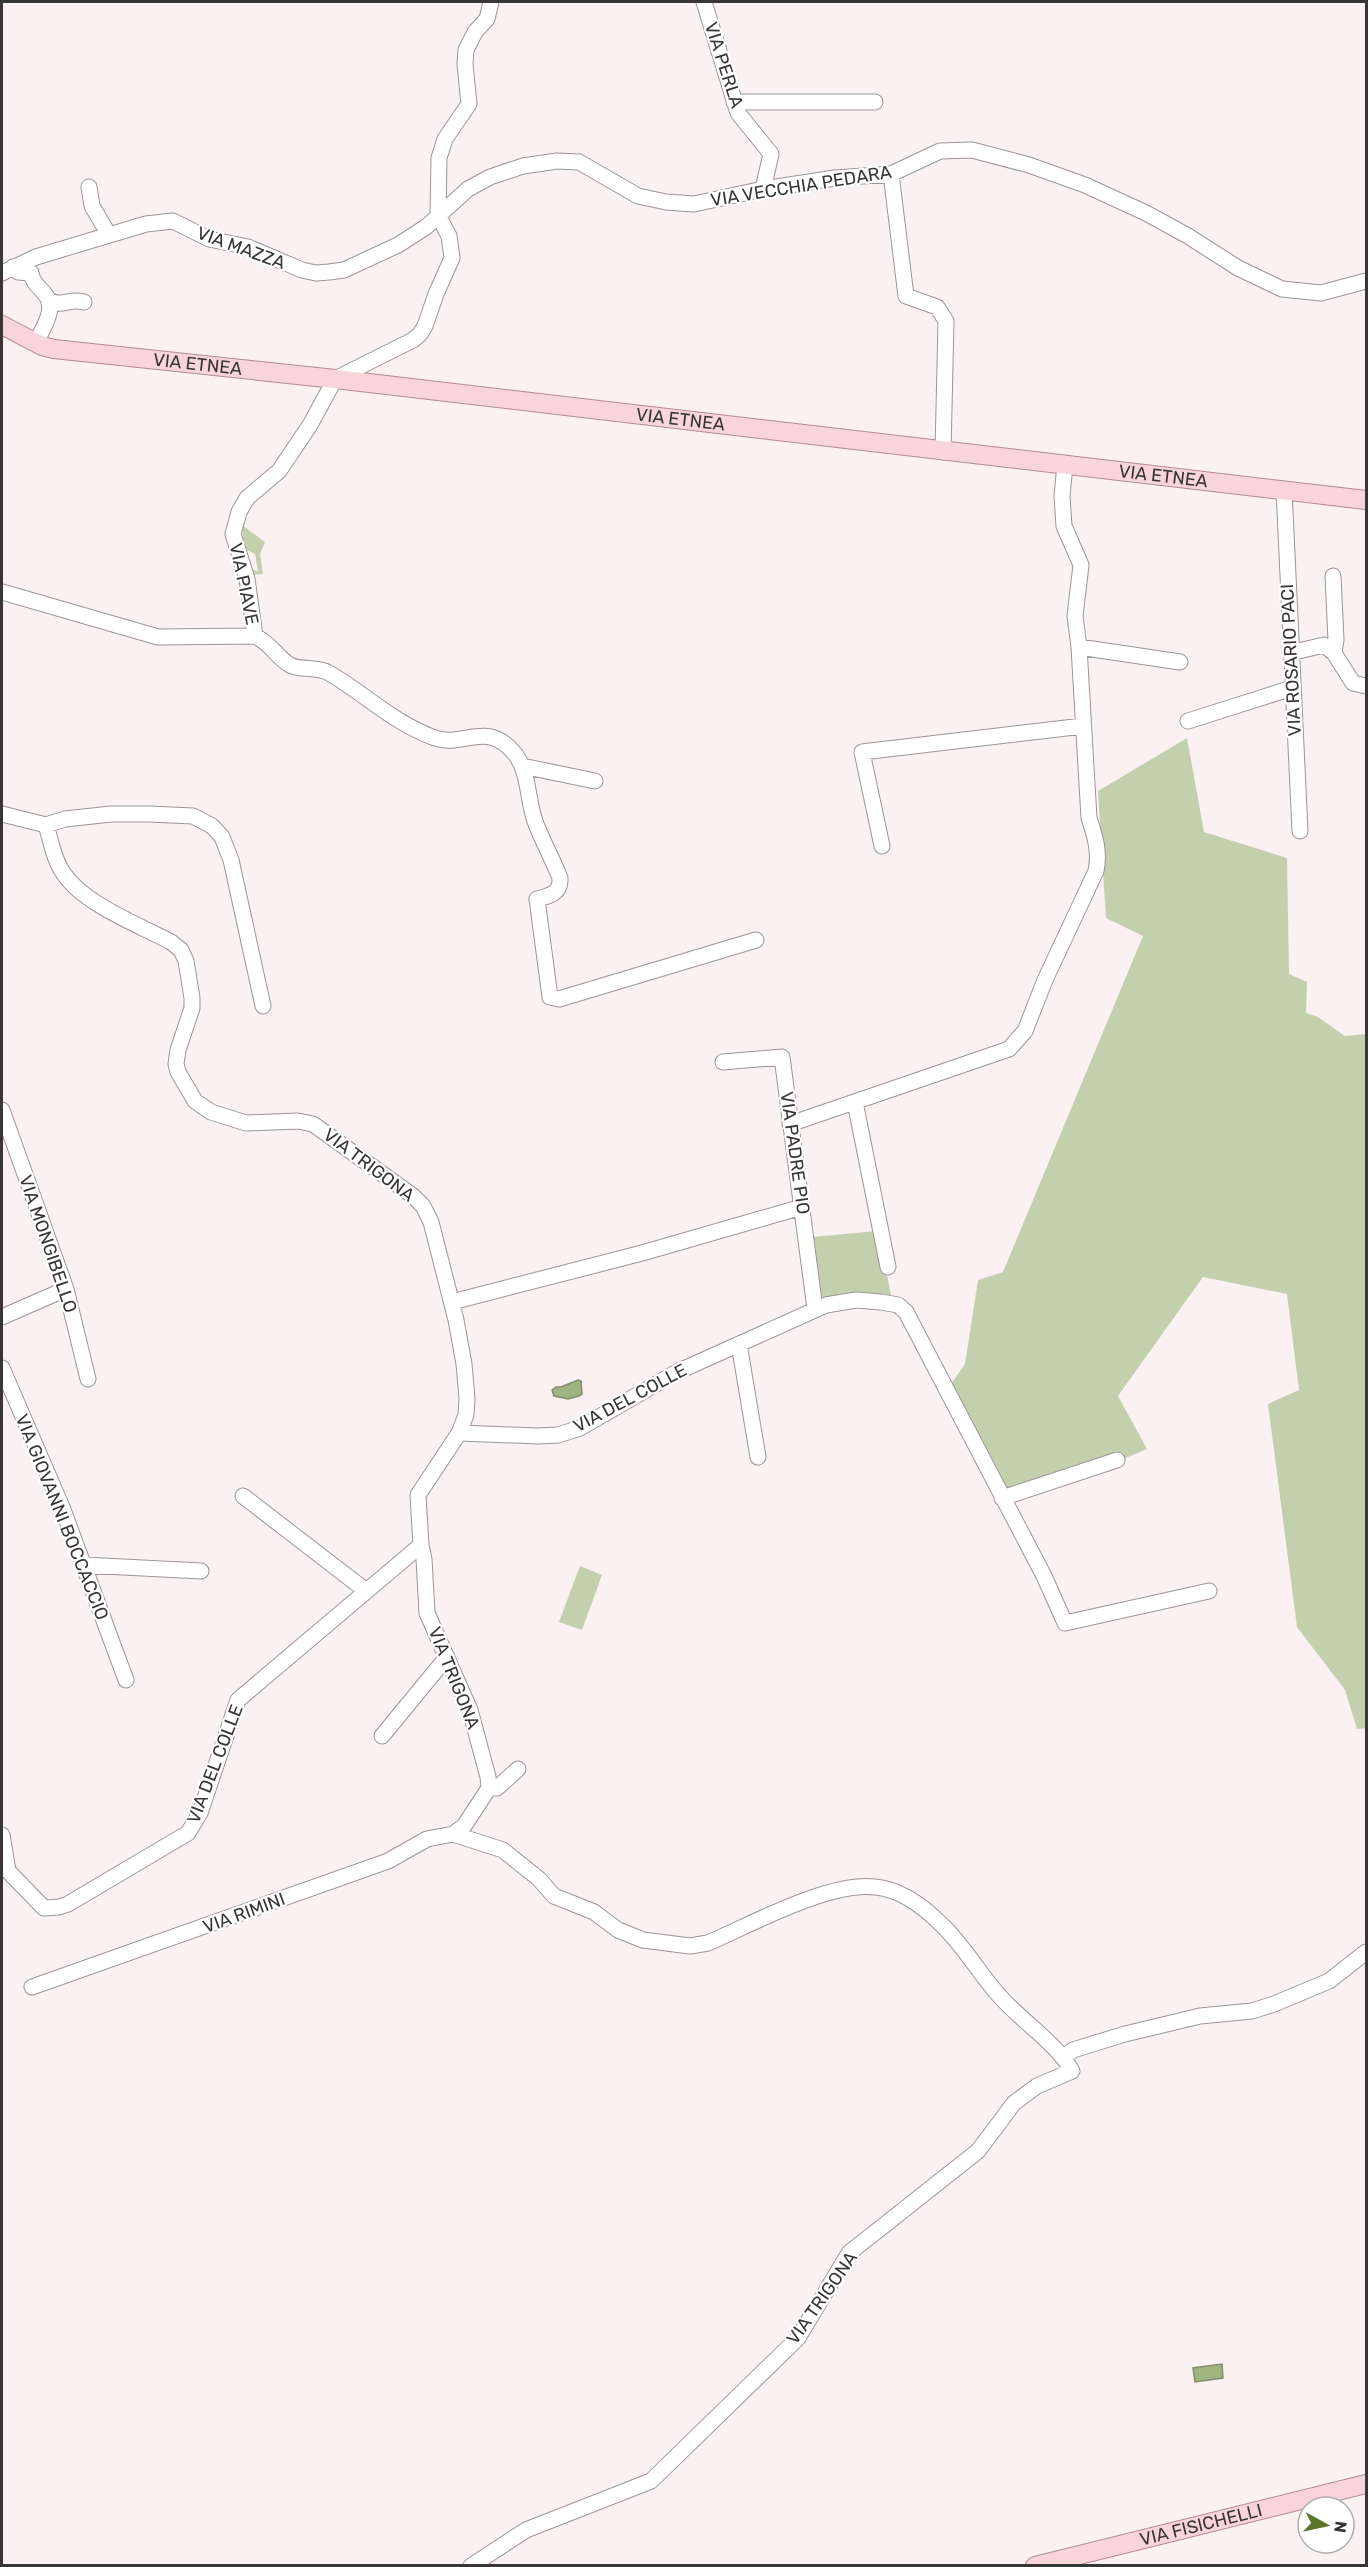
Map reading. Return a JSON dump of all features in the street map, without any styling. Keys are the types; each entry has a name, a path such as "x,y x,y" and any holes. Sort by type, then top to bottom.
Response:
{"main road":[{"name":"VIA ETNEA","path":"2,325 36,343 54,349 335,379 1366,500"},
{"name":"VIA FISICHELLI","path":"1035,2565 1366,2484"}],"street":[{"path":"335,379 413,340 420,334 452,258 449,236 438,215 439,158 445,139 469,104 466,50 476,32 487,19 491,2"},
{"name":"VIA PERLA","path":"704,2 738,113 771,154 763,189"},
{"path":"734,102 875,102"},
{"name":"VIA VECCHIA PEDARA","path":"438,215 468,189 490,177 523,166 557,161 579,162 638,196 680,204 694,204 763,189 835,178 891,174 940,151 972,150 1029,165 1086,185 1146,213 1188,236 1238,268 1282,289 1322,293 1366,281"},
{"path":"891,174 906,296 937,307 946,321 943,452"},
{"path":"89,187 92,206 110,235"},
{"name":"VIA MAZZA","path":"7,270 36,257 146,224 173,221 209,239 248,247 303,270 316,273 329,272 344,270 398,245 426,227 438,215"},
{"path":"7,270 32,273 33,282 50,301 52,307 36,343"},
{"path":"50,301 63,303 74,299 84,302"},
{"name":"VIA PIAVE","path":"2,592 158,637 255,636 247,579 233,534 235,522 247,498 279,471 310,425 335,379"},
{"path":"790,1124 1009,1049 1025,1031 1045,980 1096,871 1098,861 1096,837 1089,818 1079,647 1075,616 1081,565 1064,526 1062,496 1065,465"},
{"name":"VIA ROSARIO PACI","path":"1284,490 1300,831"},
{"path":"1333,576 1336,640 1334,653"},
{"path":"255,636 271,646 291,666 328,672 373,705 425,734 436,739 450,740 487,736 516,755 522,766 536,823 560,878 560,885 554,894 537,899 550,997 559,999 756,940"},
{"path":"1290,653 1324,645 1334,653 1353,683 1366,686"},
{"path":"1079,647 1180,662"},
{"path":"1188,721 1292,688"},
{"path":"882,846 862,752 1083,726"},
{"path":"522,766 595,782"},
{"path":"2,814 46,825 65,819 111,814 193,816 212,826 222,837 231,860 263,1006"},
{"name":"VIA TRIGONA","path":"46,825 63,873 76,888 95,901 171,942 181,950 186,961 192,1008 178,1050 176,1064 178,1072 195,1101 211,1112 246,1123 298,1121 313,1124 413,1196 423,1206 431,1222 452,1302 464,1364 466,1415 459,1433"},
{"name":"VIA PADRE PIO","path":"723,1062 782,1057 815,1309"},
{"path":"855,1102 888,1267"},
{"name":"VIA MONGIBELLO","path":"2,1110 66,1289 88,1379"},
{"path":"452,1302 642,1253 802,1207"},
{"path":"2,1317 66,1289"},
{"name":"VIA DEL COLLE","path":"459,1433 558,1435 580,1428 677,1372 815,1309 856,1300 898,1305 906,1312 1044,1576 1065,1623 1209,1591"},
{"path":"739,1344 758,1457"},
{"name":"VIA GIOVANNI BOCCACCIO","path":"2,1368 84,1565 124,1673"},
{"path":"421,1545 418,1495 459,1433"},
{"path":"1002,1498 1117,1460"},
{"path":"243,1496 365,1590"},
{"name":"VIA TRIGONA","path":"421,1545 427,1613 473,1718 489,1788"},
{"name":"VIA DEL COLLE","path":"2,1840 8,1871 44,1908 59,1907 188,1833 200,1813 238,1700 365,1590 421,1545"},
{"path":"84,1565 201,1571"},
{"path":"382,1736 447,1657"},
{"path":"453,1834 471,1818 489,1788 497,1788 519,1769"},
{"path":"453,1834 503,1850 539,1879 554,1896 594,1912 618,1930 643,1940 690,1946 708,1943 827,1893 859,1886 878,1887 898,1894 928,1912 944,1926 1012,2012 1064,2057 1073,2050 1125,2034 1200,2016 1252,2011 1274,2004 1329,1981 1366,1952"},
{"name":"VIA RIMINI","path":"32,1987 388,1862 427,1839 453,1834"},
{"name":"VIA TRIGONA","path":"471,2565 526,2530 651,2481 798,2338 849,2253 978,2151 1014,2103 1037,2086 1072,2071 1064,2057"}],"shaded area":[{"path":"242,525 265,542 260,554 263,574 252,575 251,570 258,571 255,554 244,549"},
{"path":"1187,738 1204,832 1287,858 1289,974 1307,982 1306,1013 1318,1017 1345,1036 1366,1034 1366,1728 1357,1729 1345,1690 1297,1627 1268,1404 1299,1390 1287,1294 1203,1277 1118,1396 1147,1449 1123,1459 1121,1454 1004,1489 951,1384 965,1364 978,1280 1003,1272 1143,936 1106,918 1098,791"},
{"path":"878,1231 891,1295 861,1294 819,1301 811,1237"},
{"path":"581,1381 582,1394 579,1396 568,1399 554,1396 552,1390 556,1387"},
{"path":"580,1566 602,1575 582,1630 559,1622"},
{"path":"1222,2364 1223,2378 1195,2382 1193,2368"}]}
